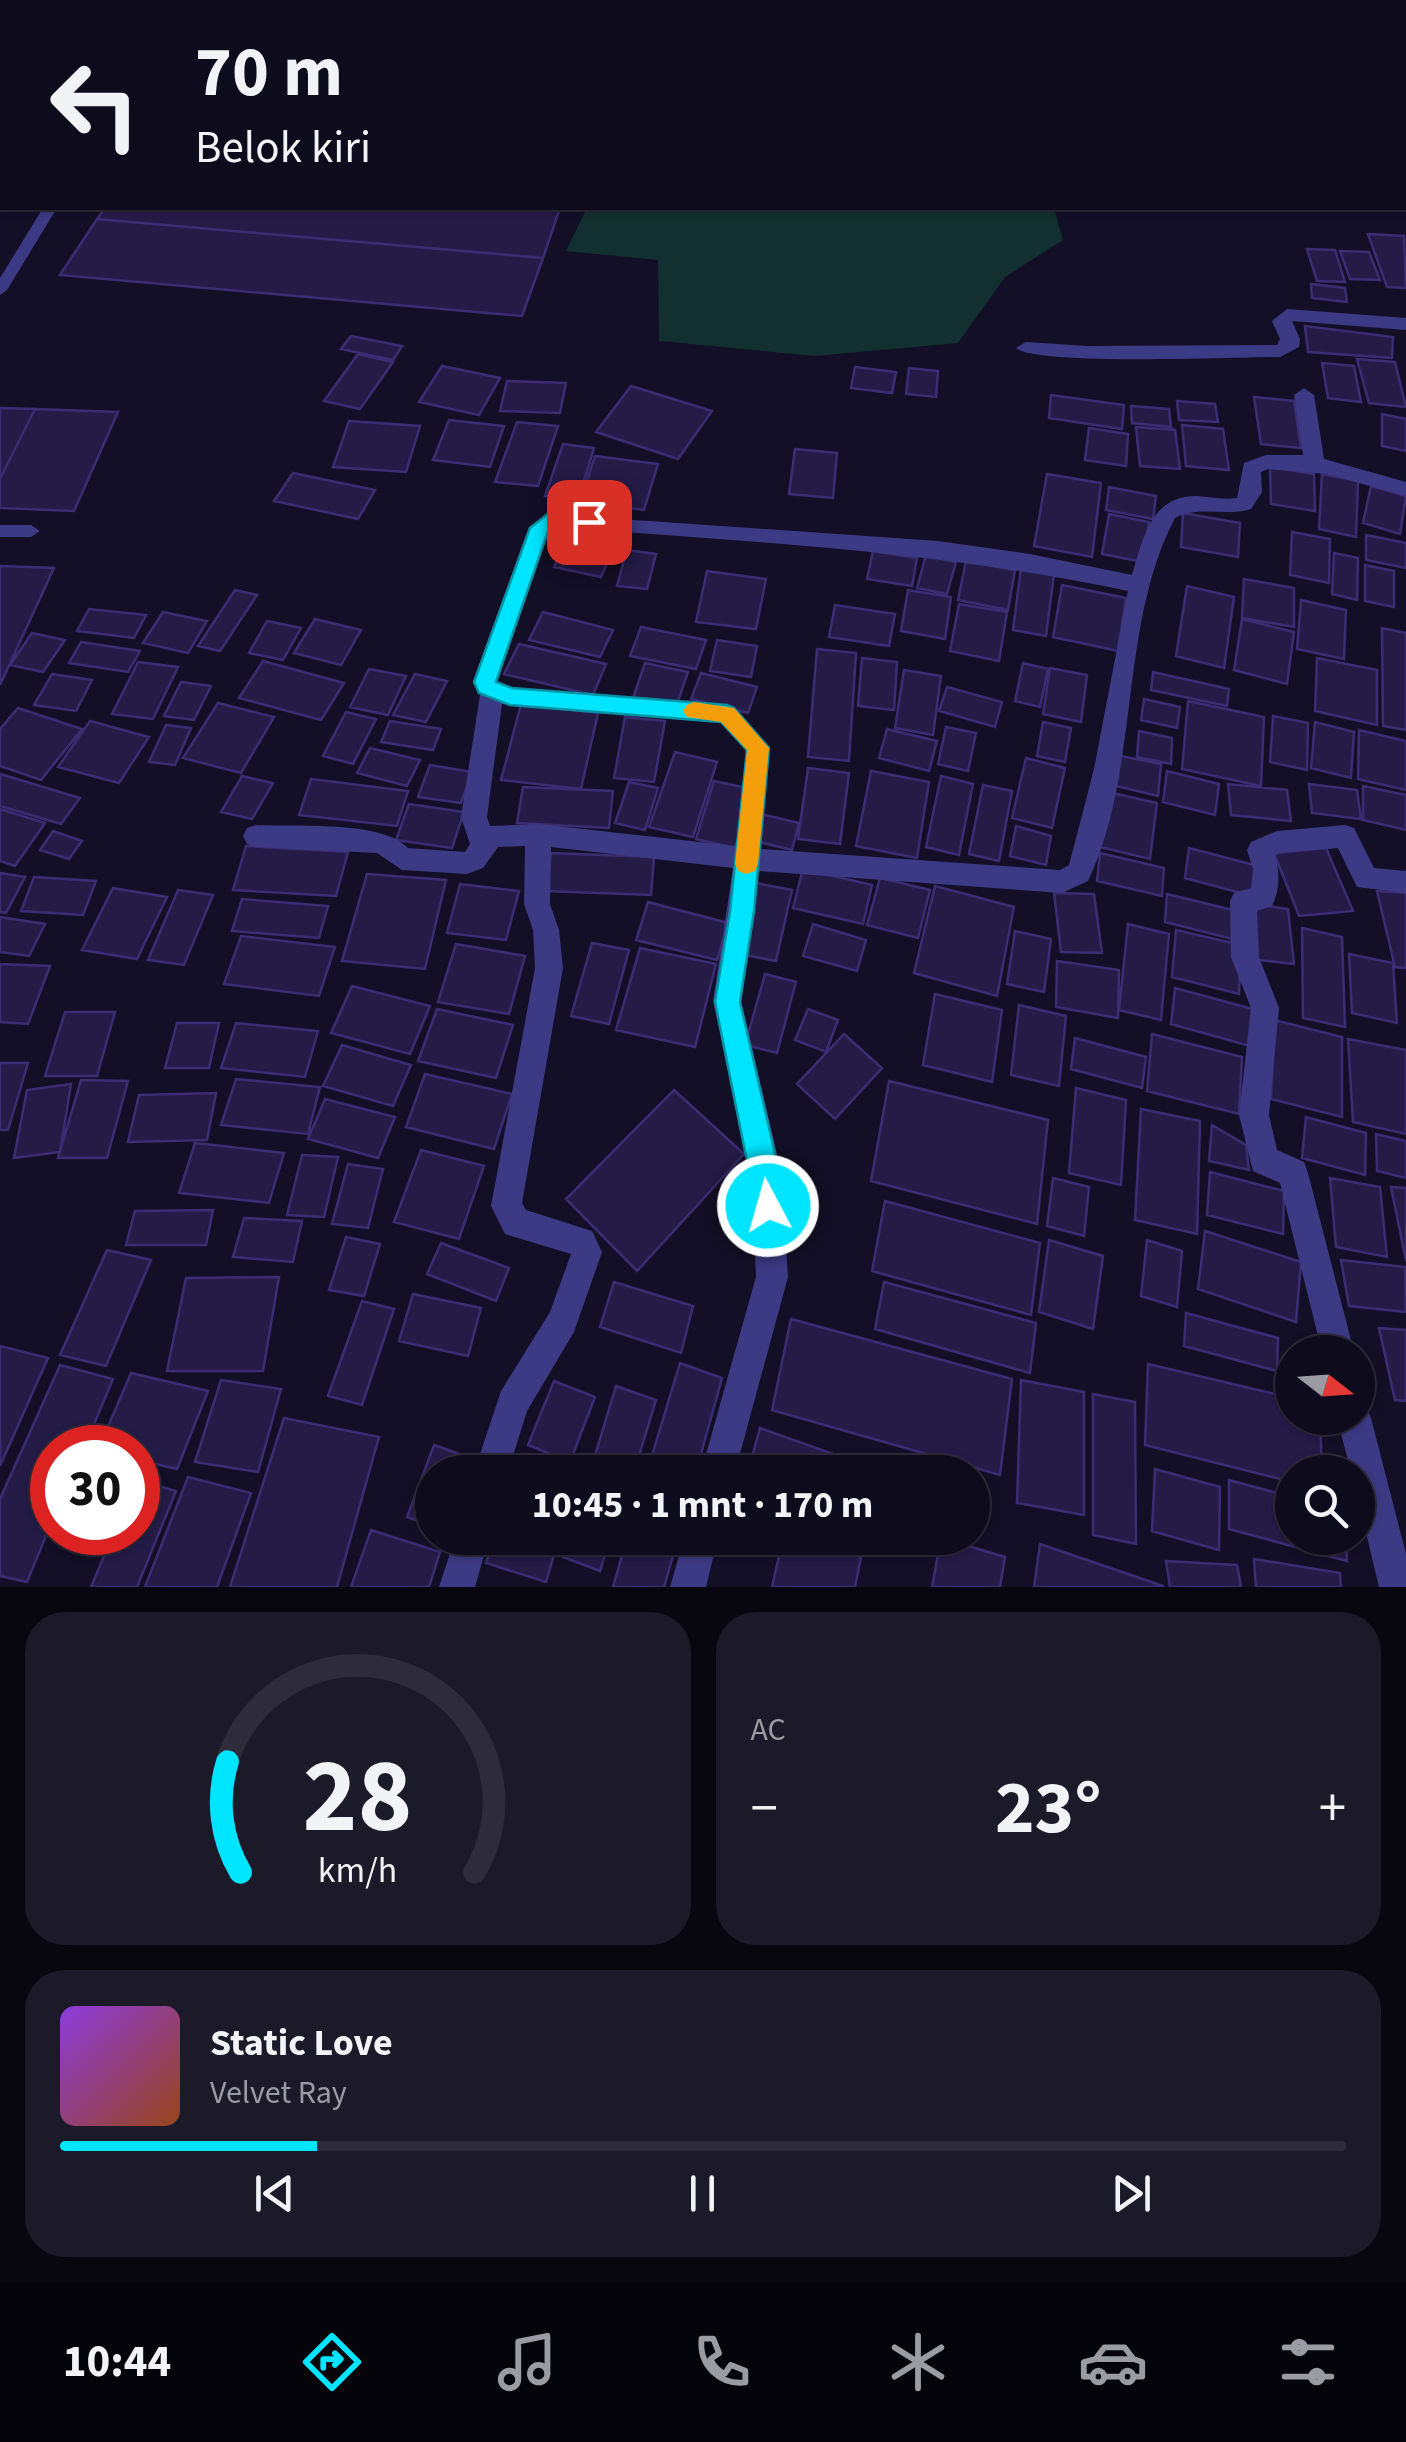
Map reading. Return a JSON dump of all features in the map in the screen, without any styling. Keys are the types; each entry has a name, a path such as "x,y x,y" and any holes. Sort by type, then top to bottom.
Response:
{"street":[{"path":"1026,348 1086,352 1280,351 1288,347 1290,339 1282,321 1286,315 1406,324"},
{"path":"1304,395 1315,466"},
{"path":"256,836 377,842 390,846 402,859 467,863 474,860 483,844 500,834 538,835 747,859 1062,882 1079,872 1111,747 1140,585 1161,514 1172,505 1185,503 1238,508 1250,502 1254,492 1252,468 1261,462 1315,466 1406,489"},
{"path":"483,844 474,818 492,692 485,682 536,534 550,520 938,549 1030,562 1140,585"},
{"path":"492,692 727,714 758,748 738,948 728,1002 766,1171 772,1277 723,1455"},
{"path":"497,1455 513,1402 563,1321 587,1252 582,1242 573,1238 516,1223 506,1206 548,968 546,930 537,904 538,835"},
{"path":"1334,1335 1292,1172 1264,1160 1254,1115 1265,1008 1245,957 1243,901 1262,898 1266,870 1260,850 1292,841 1344,836 1366,879 1406,882"},
{"path":"1358,1435 1398,1587"},
{"path":"456,1587 466,1555"},
{"path":"688,1587 696,1555"}],"lane":[{"path":"0,290 49,210"},
{"path":"0,530 32,531"}],"green space":[{"path":"586,210 1055,210 1063,240 1005,277 958,343 815,356 659,341 658,260 566,251"}],"building":[{"path":"104,210 559,210 543,258 97,219"},
{"path":"97,219 543,258 522,316 60,275"},
{"path":"1368,234 1404,236 1406,288 1387,287"},
{"path":"1307,249 1335,250 1345,282 1317,281"},
{"path":"1340,251 1369,252 1380,280 1350,279"},
{"path":"1311,284 1345,288 1347,302 1312,298"},
{"path":"1305,326 1393,337 1392,358 1308,352"},
{"path":"351,336 402,346 393,360 341,349"},
{"path":"358,354 393,362 360,409 324,401"},
{"path":"1357,359 1395,362 1406,407 1369,403"},
{"path":"1322,363 1354,366 1361,402 1328,398"},
{"path":"442,366 500,378 479,415 419,402"},
{"path":"855,367 896,372 892,393 851,388"},
{"path":"909,368 938,371 936,397 906,394"},
{"path":"507,381 566,383 560,413 500,411"},
{"path":"631,386 712,411 678,459 596,432"},
{"path":"1051,395 1124,405 1122,429 1049,418"},
{"path":"1254,397 1294,401 1301,448 1261,444"},
{"path":"1177,401 1215,404 1218,422 1179,420"},
{"path":"1131,406 1169,409 1171,427 1132,423"},
{"path":"0,408 35,409 0,479"},
{"path":"35,409 118,412 74,511 0,508 0,479"},
{"path":"1382,414 1406,419 1406,451 1382,446"},
{"path":"449,420 504,426 490,467 433,460"},
{"path":"349,421 420,426 406,472 333,467"},
{"path":"517,422 558,426 538,486 495,482"},
{"path":"1182,425 1223,429 1229,470 1186,466"},
{"path":"1136,427 1175,430 1180,469 1140,466"},
{"path":"1089,428 1128,434 1126,466 1085,460"},
{"path":"563,444 594,448 578,500 545,496"},
{"path":"795,449 837,453 833,498 789,494"},
{"path":"595,456 658,464 644,510 580,502"},
{"path":"1270,467 1314,474 1315,511 1271,504"},
{"path":"293,473 375,490 358,519 274,501"},
{"path":"1047,474 1101,483 1092,557 1034,546"},
{"path":"1322,474 1358,481 1356,537 1319,529"},
{"path":"1371,486 1406,496 1400,534 1363,523"},
{"path":"1109,487 1156,496 1153,519 1106,510"},
{"path":"1183,513 1240,523 1238,557 1181,547"},
{"path":"1109,514 1149,522 1143,562 1102,554"},
{"path":"1292,532 1330,539 1329,583 1290,575"},
{"path":"1366,535 1406,543 1406,568 1366,560"},
{"path":"568,536 615,546 601,577 554,567"},
{"path":"627,550 656,554 647,589 617,586"},
{"path":"873,551 917,558 912,586 867,579"},
{"path":"1334,553 1358,558 1357,600 1332,594"},
{"path":"926,555 956,562 947,594 917,588"},
{"path":"966,561 1015,570 1008,610 958,600"},
{"path":"1365,565 1394,571 1394,607 1365,601"},
{"path":"0,566 54,568 0,685"},
{"path":"1021,568 1054,574 1046,636 1013,630"},
{"path":"707,571 766,579 756,629 696,622"},
{"path":"1244,579 1294,588 1294,627 1242,618"},
{"path":"1062,585 1126,598 1118,651 1053,637"},
{"path":"1187,586 1234,597 1224,668 1176,656"},
{"path":"235,590 257,595 220,651 198,646"},
{"path":"908,590 951,597 945,639 901,631"},
{"path":"1301,600 1346,610 1344,659 1297,649"},
{"path":"959,604 1007,612 999,661 950,651"},
{"path":"835,605 895,614 889,646 829,637"},
{"path":"89,609 146,615 134,638 77,631"},
{"path":"163,612 207,621 188,653 143,643"},
{"path":"543,612 613,630 600,657 529,640"},
{"path":"315,619 361,630 341,665 294,653"},
{"path":"1242,619 1294,632 1287,684 1234,670"},
{"path":"267,621 301,628 283,660 249,653"},
{"path":"641,627 706,640 696,669 630,656"},
{"path":"1382,628 1406,633 1406,730 1383,726"},
{"path":"32,633 65,640 43,672 10,665"},
{"path":"717,640 757,646 751,677 710,671"},
{"path":"81,642 140,651 128,672 69,663"},
{"path":"519,644 606,664 593,695 504,674"},
{"path":"817,649 856,653 849,761 808,757"},
{"path":"862,658 897,662 894,710 858,706"},
{"path":"1317,658 1377,670 1377,725 1315,711"},
{"path":"263,661 344,683 321,720 239,698"},
{"path":"138,662 178,667 153,719 112,714"},
{"path":"645,663 688,672 676,707 633,698"},
{"path":"1023,663 1048,669 1040,707 1015,701"},
{"path":"1050,668 1087,675 1081,722 1043,714"},
{"path":"369,669 406,676 388,715 350,707"},
{"path":"904,670 941,676 933,735 895,728"},
{"path":"1153,672 1229,689 1227,706 1151,690"},
{"path":"701,673 757,687 748,713 691,699"},
{"path":"52,674 92,680 76,711 34,705"},
{"path":"415,674 447,681 426,722 393,715"},
{"path":"181,682 211,686 194,720 164,716"},
{"path":"947,687 1002,702 995,727 939,711"},
{"path":"1144,699 1180,707 1177,728 1141,720"},
{"path":"1188,701 1264,717 1261,786 1182,769"},
{"path":"218,703 274,717 241,773 183,758"},
{"path":"521,704 598,713 581,789 501,780"},
{"path":"18,708 82,729 41,780 0,766 0,729"},
{"path":"346,712 376,719 353,764 323,756"},
{"path":"1273,716 1308,723 1307,770 1270,762"},
{"path":"625,717 665,721 654,782 614,778"},
{"path":"90,721 149,737 119,783 58,767"},
{"path":"390,721 441,729 433,750 381,742"},
{"path":"1043,722 1071,728 1065,762 1037,756"},
{"path":"1315,722 1354,732 1351,778 1311,768"},
{"path":"166,725 191,728 175,765 149,762"},
{"path":"946,727 976,733 968,771 938,764"},
{"path":"887,729 937,741 929,771 879,758"},
{"path":"1359,730 1406,741 1406,790 1358,779"},
{"path":"1139,731 1172,738 1171,764 1137,757"},
{"path":"370,748 420,760 407,786 357,773"},
{"path":"675,752 717,762 693,837 649,827"},
{"path":"1116,755 1161,764 1158,796 1112,785"},
{"path":"1026,758 1065,768 1052,828 1012,818"},
{"path":"430,765 472,772 461,803 418,797"},
{"path":"808,768 849,773 840,844 798,839"},
{"path":"871,771 929,782 917,858 856,846"},
{"path":"1167,771 1219,784 1215,815 1163,802"},
{"path":"0,774 80,798 61,824 0,806"},
{"path":"242,776 273,783 252,819 221,812"},
{"path":"941,776 973,784 959,855 926,847"},
{"path":"311,779 408,791 397,826 299,815"},
{"path":"714,781 752,789 735,848 696,839"},
{"path":"629,782 658,788 645,830 615,823"},
{"path":"1228,784 1287,790 1291,821 1231,815"},
{"path":"1309,784 1357,790 1361,819 1312,813"},
{"path":"983,785 1012,791 999,861 969,854"},
{"path":"1363,786 1406,795 1406,830 1363,820"},
{"path":"523,787 613,791 609,828 517,823"},
{"path":"1108,792 1157,803 1150,859 1100,847"},
{"path":"409,804 464,812 452,848 396,840"},
{"path":"0,809 45,823 15,866 0,861"},
{"path":"761,814 799,823 792,850 754,841"},
{"path":"1016,826 1051,836 1046,865 1010,856"},
{"path":"53,831 82,841 69,859 40,850"},
{"path":"246,846 348,852 336,896 233,890"},
{"path":"1189,848 1262,867 1259,898 1185,878"},
{"path":"1326,848 1353,911 1299,916 1274,853"},
{"path":"551,853 654,857 651,895 546,891"},
{"path":"1100,853 1164,868 1162,896 1097,881"},
{"path":"803,869 872,885 863,924 793,908"},
{"path":"0,873 25,877 6,913 0,912"},
{"path":"367,874 446,880 425,969 342,961"},
{"path":"34,877 96,881 83,915 21,911"},
{"path":"880,878 930,890 918,938 867,925"},
{"path":"756,883 792,890 776,961 740,954"},
{"path":"460,884 519,891 506,940 447,933"},
{"path":"935,886 1014,907 997,996 914,973"},
{"path":"113,888 167,897 137,959 82,950"},
{"path":"178,890 213,895 184,965 148,960"},
{"path":"1377,891 1406,893 1406,968 1395,967"},
{"path":"1054,893 1094,894 1102,953 1061,952"},
{"path":"1167,894 1241,912 1240,941 1165,922"},
{"path":"242,899 328,906 319,938 232,931"},
{"path":"648,902 728,923 717,960 636,940"},
{"path":"1245,903 1288,909 1294,964 1250,959"},
{"path":"0,917 45,924 29,956 0,952"},
{"path":"813,924 866,940 857,971 803,956"},
{"path":"1128,924 1169,934 1161,1020 1119,1010"},
{"path":"1302,928 1342,937 1345,1027 1303,1018"},
{"path":"1176,930 1241,945 1239,994 1172,977"},
{"path":"1015,931 1051,939 1044,992 1007,984"},
{"path":"241,936 335,947 319,996 224,984"},
{"path":"592,943 629,950 609,1024 571,1016"},
{"path":"456,944 525,956 509,1014 438,1002"},
{"path":"640,948 716,964 695,1047 616,1030"},
{"path":"1349,954 1393,963 1397,1023 1352,1013"},
{"path":"1057,961 1119,970 1118,1018 1056,1007"},
{"path":"0,964 50,966 28,1024 0,1022"},
{"path":"765,974 796,982 777,1053 745,1045"},
{"path":"352,986 430,1006 410,1054 331,1033"},
{"path":"1175,988 1260,1011 1257,1048 1171,1024"},
{"path":"935,994 1002,1010 992,1082 923,1065"},
{"path":"1019,1005 1066,1016 1059,1086 1011,1075"},
{"path":"437,1009 513,1025 496,1078 418,1061"},
{"path":"808,1009 838,1020 826,1052 795,1040"},
{"path":"65,1012 115,1012 97,1076 45,1076"},
{"path":"1274,1020 1342,1037 1342,1117 1271,1099"},
{"path":"177,1023 219,1023 209,1068 165,1068"},
{"path":"236,1023 318,1031 305,1077 221,1068"},
{"path":"844,1034 882,1068 835,1119 797,1084"},
{"path":"1152,1034 1242,1057 1239,1114 1147,1091"},
{"path":"1075,1038 1146,1057 1142,1088 1071,1069"},
{"path":"1348,1039 1406,1050 1406,1134 1353,1122"},
{"path":"342,1045 411,1065 393,1106 323,1086"},
{"path":"0,1063 28,1063 8,1130 0,1130"},
{"path":"425,1074 512,1094 494,1149 406,1127"},
{"path":"236,1079 320,1087 308,1134 221,1125"},
{"path":"81,1080 128,1081 107,1158 58,1158"},
{"path":"889,1081 1048,1120 1037,1224 871,1181"},
{"path":"71,1084 60,1152 14,1158 27,1090"},
{"path":"1076,1088 1126,1100 1121,1185 1069,1173"},
{"path":"674,1090 744,1154 637,1271 566,1199"},
{"path":"216,1093 207,1140 128,1142 139,1095"},
{"path":"325,1099 395,1117 378,1158 308,1139"},
{"path":"1141,1109 1200,1121 1197,1234 1135,1220"},
{"path":"1306,1117 1366,1133 1365,1175 1302,1158"},
{"path":"1212,1125 1246,1145 1249,1170 1209,1161"},
{"path":"1376,1134 1406,1141 1406,1178 1377,1171"},
{"path":"195,1143 284,1153 269,1203 179,1193"},
{"path":"421,1150 484,1166 459,1239 394,1222"},
{"path":"302,1155 338,1157 324,1217 287,1215"},
{"path":"348,1164 383,1169 368,1228 332,1224"},
{"path":"1210,1172 1284,1191 1283,1234 1207,1215"},
{"path":"1053,1178 1089,1187 1084,1236 1047,1226"},
{"path":"1330,1178 1380,1187 1387,1257 1336,1247"},
{"path":"1391,1187 1406,1188 1406,1261"},
{"path":"885,1201 1040,1243 1031,1315 872,1271"},
{"path":"213,1210 206,1245 126,1245 135,1211"},
{"path":"244,1218 302,1221 293,1262 233,1257"},
{"path":"1205,1231 1301,1262 1296,1322 1198,1289"},
{"path":"346,1237 380,1244 364,1296 329,1290"},
{"path":"1049,1240 1103,1256 1093,1329 1039,1312"},
{"path":"1147,1240 1182,1251 1177,1307 1141,1296"},
{"path":"441,1243 509,1268 496,1301 427,1274"},
{"path":"107,1250 151,1260 106,1366 60,1355"},
{"path":"1341,1260 1405,1267 1406,1312 1349,1306"},
{"path":"279,1277 263,1371 167,1371 186,1278"},
{"path":"614,1282 693,1306 681,1353 600,1327"},
{"path":"884,1282 1036,1323 1030,1373 875,1329"},
{"path":"413,1294 481,1308 468,1356 399,1341"},
{"path":"362,1301 394,1309 362,1405 328,1396"},
{"path":"1186,1313 1275,1337 1275,1370 1184,1346"},
{"path":"791,1319 1012,1379 1000,1475 990,1472 990,1455 930,1455 772,1410"},
{"path":"1379,1328 1406,1330 1406,1401 1395,1400"},
{"path":"0,1346 48,1358 0,1466"},
{"path":"680,1363 722,1378 701,1455 652,1455"},
{"path":"1148,1364 1275,1394 1275,1435 1321,1435 1321,1455 1275,1455 1275,1478 1145,1445"},
{"path":"60,1365 113,1379 94,1425 33,1425"},
{"path":"131,1373 208,1391 177,1469 160,1465 160,1425 109,1425"},
{"path":"221,1380 281,1389 258,1472 195,1462"},
{"path":"1021,1380 1084,1392 1084,1515 1017,1503"},
{"path":"554,1381 595,1397 573,1455 553,1455 528,1445"},
{"path":"616,1386 656,1400 639,1455 595,1455"},
{"path":"1093,1394 1135,1402 1136,1544 1093,1535"},
{"path":"284,1418 379,1437 337,1587 230,1587"},
{"path":"760,1428 836,1455 753,1455"},
{"path":"30,1432 30,1555 38,1555 27,1582 0,1576 0,1499"},
{"path":"434,1445 462,1455 430,1455"},
{"path":"1155,1469 1220,1487 1219,1550 1152,1531"},
{"path":"188,1477 251,1493 217,1587 145,1587"},
{"path":"1229,1480 1275,1492 1275,1541 1229,1529"},
{"path":"160,1486 176,1491 160,1530"},
{"path":"415,1496 415,1520 407,1517"},
{"path":"371,1530 415,1544 415,1555 439,1555 429,1587 351,1587"},
{"path":"1040,1544 1163,1586 1163,1587 1034,1587"},
{"path":"990,1553 1005,1557 1000,1587 932,1587 938,1555"},
{"path":"104,1555 150,1555 137,1587 91,1587"},
{"path":"489,1555 554,1555 546,1582 486,1563"},
{"path":"564,1555 605,1555 600,1571"},
{"path":"622,1555 673,1555 664,1587 613,1587"},
{"path":"779,1555 861,1557 855,1587 772,1587"},
{"path":"1325,1555 1347,1555 1347,1561"},
{"path":"1254,1559 1340,1573 1341,1587 1256,1587"},
{"path":"1166,1561 1237,1565 1241,1587 1170,1587"}],"slow traffic":[{"path":"694,711 727,714 758,748 746,864"}],"route":[{"path":"589,522 556,519 544,522 540,528 486,687 510,697 727,714 758,748 738,948 728,1002 766,1171 768,1206"}]}
